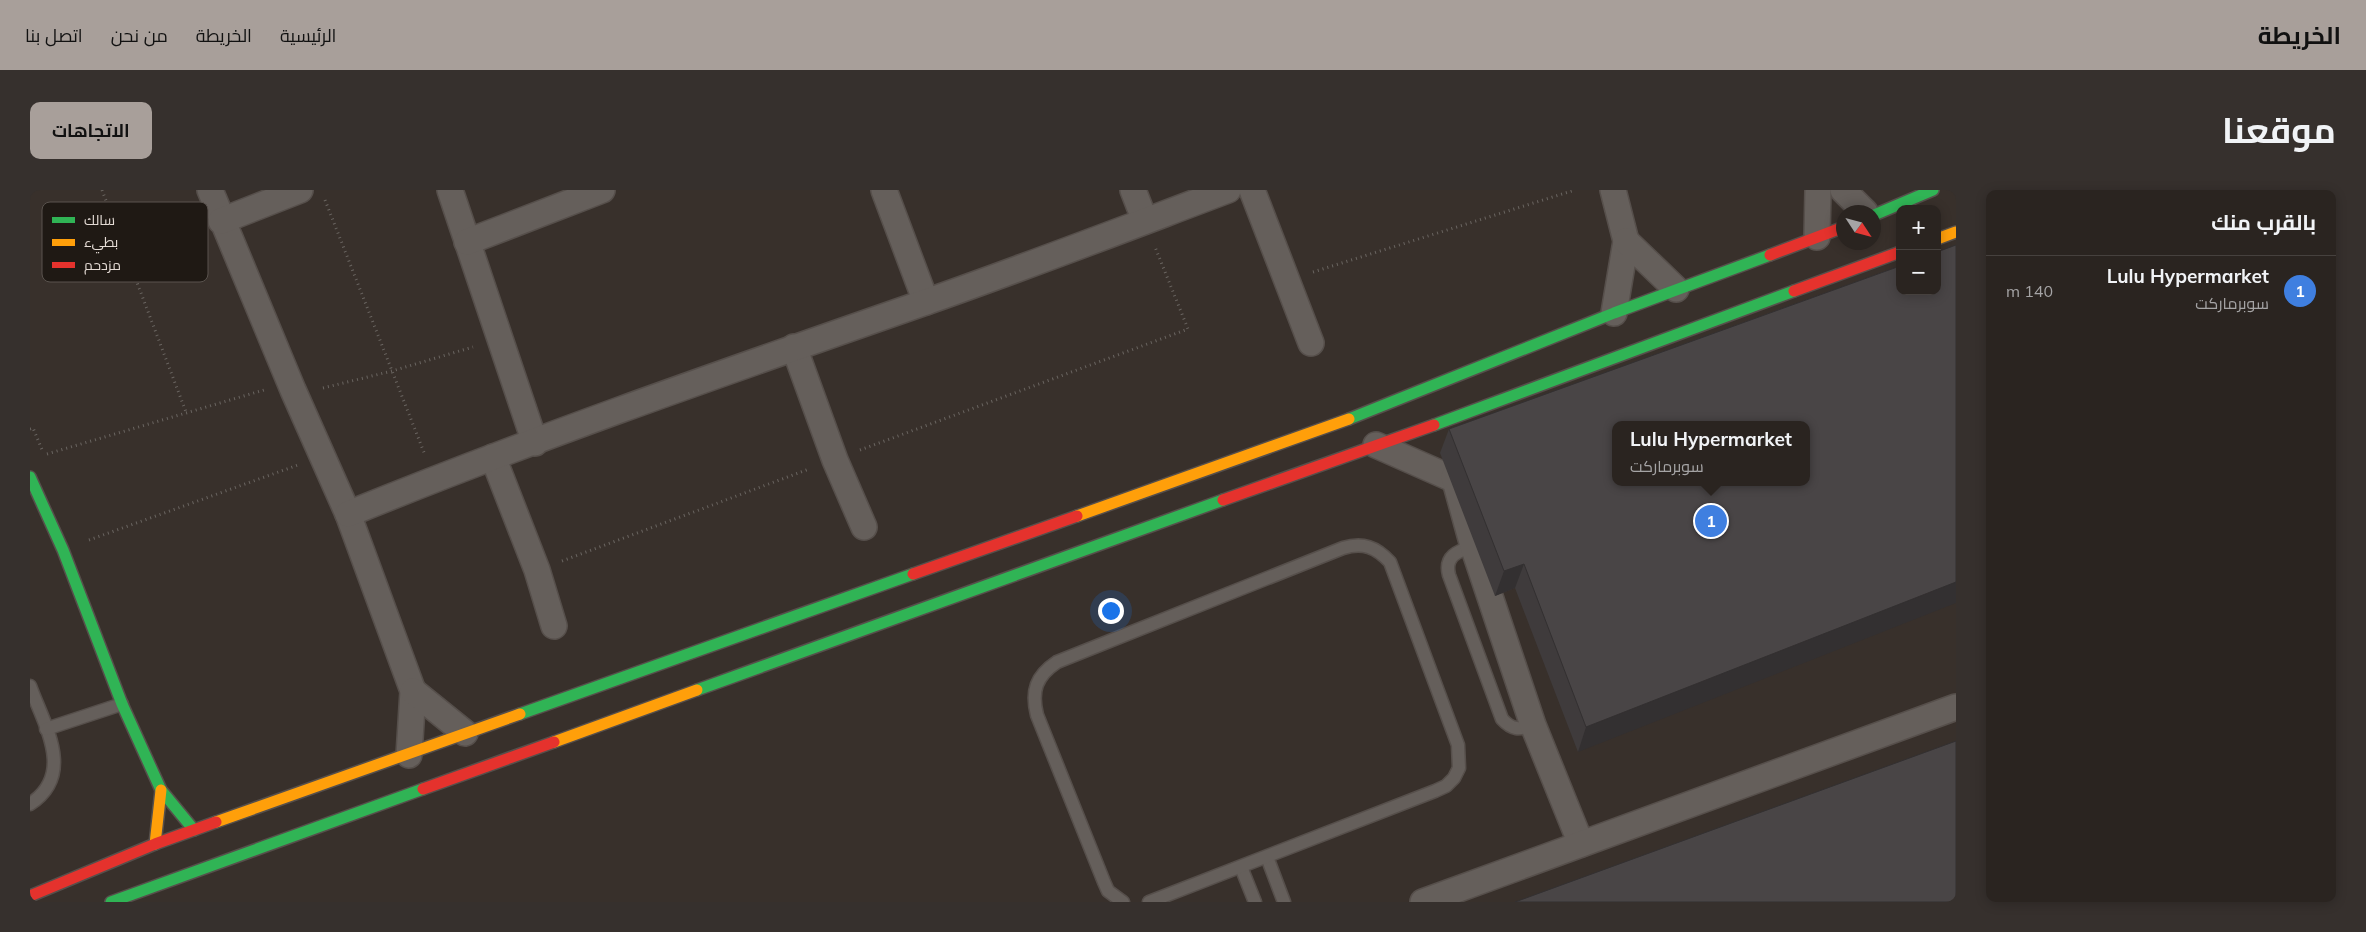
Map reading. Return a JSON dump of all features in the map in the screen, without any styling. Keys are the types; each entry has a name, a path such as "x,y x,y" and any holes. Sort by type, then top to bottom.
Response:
{"street":[{"path":"210,190 221,221 348,514 412,691 409,755"},
{"path":"221,221 300,190"},
{"path":"450,190 535,442"},
{"path":"467,242 602,190"},
{"path":"884,190 926,302"},
{"path":"1133,190 1145,221"},
{"path":"348,514 435,478 794,347 926,302 1228,190"},
{"path":"1252,190 1311,343"},
{"path":"1613,190 1626,241 1614,313"},
{"path":"1817,237 1818,190"},
{"path":"1843,190 1858,205"},
{"path":"1881,211 1933,190"},
{"path":"30,896 155,844 1363,414 1614,313 1836,229"},
{"path":"1941,238 1956,232"},
{"path":"1626,241 1676,289"},
{"path":"111,902 1376,445 1482,409 1694,327 1896,253"},
{"path":"794,347 835,460 864,527"},
{"path":"1474,432 1482,409"},
{"path":"1376,445 1453,479"},
{"path":"1464,456 1453,479 1473,546 1533,725 1581,844"},
{"path":"493,457 537,570 554,626"},
{"path":"30,477 63,550 122,704 161,790 194,830"},
{"path":"412,691 465,733"},
{"path":"1423,902 1956,707"},
{"path":"155,844 161,790"}],"lane":[{"path":"1123,902 1108,890 1104,882 1037,715 1034,690 1038,679 1057,662 1343,548 1364,545 1374,548 1390,562 1458,745 1459,768 1454,778 1446,786 1435,791 1149,902"},
{"path":"30,686 55,759 54,774 48,787 39,798 30,804"},
{"path":"46,730 122,704"},
{"path":"1267,857 1284,902"},
{"path":"1241,867 1255,902"}],"path":[{"path":"102,190 107,202"},
{"path":"1286,281 1575,190"},
{"path":"324,199 435,478"},
{"path":"537,570 1188,329 1145,221"},
{"path":"137,282 186,412"},
{"path":"30,429 33,428 44,455 269,388 293,390 318,389 392,371 500,338"},
{"path":"63,550 324,456"}],"building":[{"path":"1956,245 1956,582 1586,727 1524,564 1504,571 1449,429 1896,267 1896,295 1941,295 1941,251"},
{"path":"1956,741 1956,902 1515,902"}],"traffic: fast":[{"path":"1881,212 1933,190"},
{"path":"1349,419 1614,313 1770,255"},
{"path":"1434,425 1794,291"},
{"path":"30,477 63,550 122,704 161,790 194,830"},
{"path":"697,690 1223,500"},
{"path":"520,714 913,574"},
{"path":"111,902 423,789"}],"traffic: slow":[{"path":"1941,238 1956,232"},
{"path":"1077,516 1349,419"},
{"path":"554,742 697,690"},
{"path":"216,822 520,714"},
{"path":"155,844 161,790"}],"traffic: jam":[{"path":"1770,255 1836,230"},
{"path":"1794,291 1896,253"},
{"path":"1223,500 1434,425"},
{"path":"913,574 1077,516"},
{"path":"423,789 554,742"},
{"path":"30,896 155,844 216,822"}],"place":[{"name":"Lulu Hypermarket","path":"1711,521"}]}
